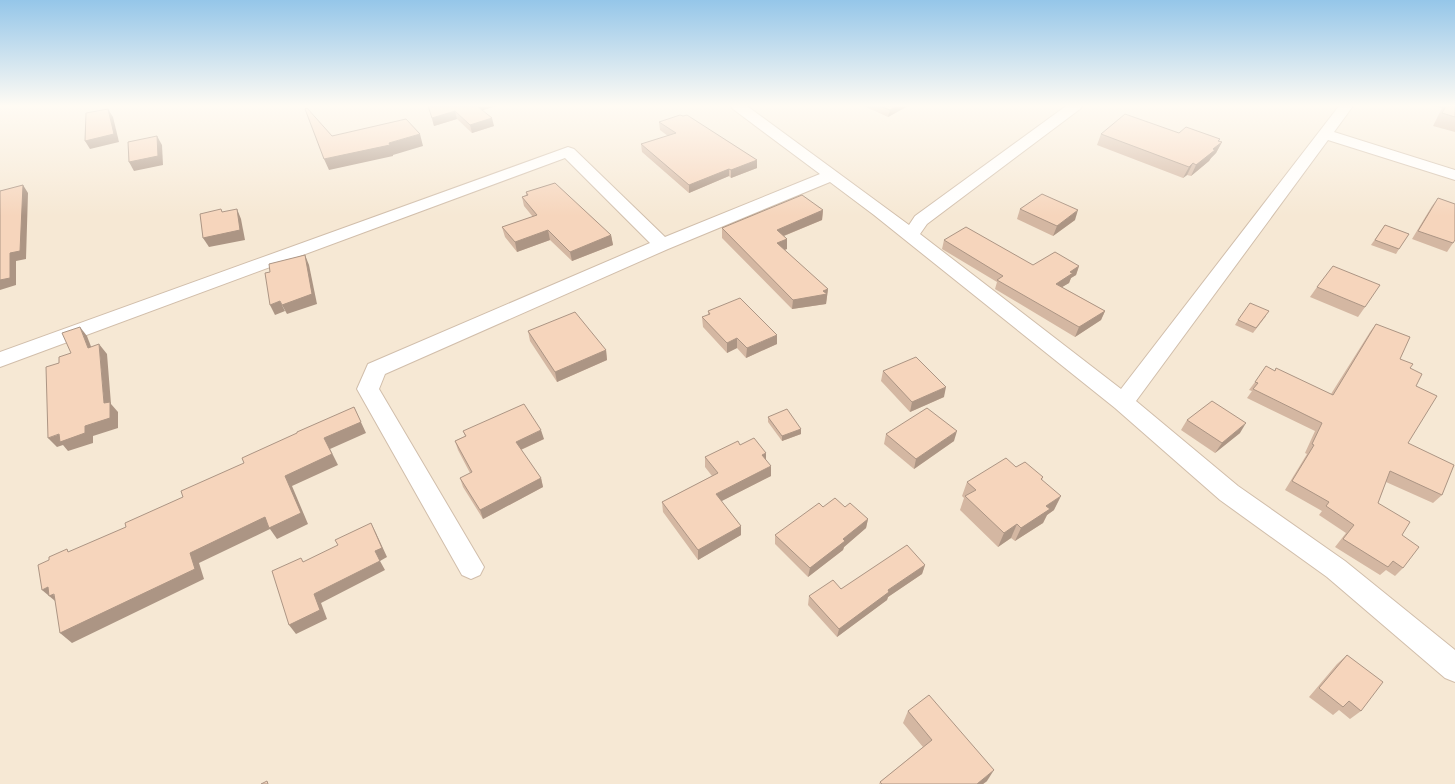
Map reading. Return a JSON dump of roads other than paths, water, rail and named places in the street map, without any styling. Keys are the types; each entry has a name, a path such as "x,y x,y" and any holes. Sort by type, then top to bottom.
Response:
{"street":[{"path":"787,143 910,235 1122,402 1230,493 1336,569 1455,668"},
{"path":"910,235 921,220 1026,143"},
{"path":"1122,402 1319,143"},
{"path":"1353,143 1455,175"},
{"path":"0,360 568,152 662,245"},
{"path":"471,567 368,389 376,369 662,245 832,176"}]}
